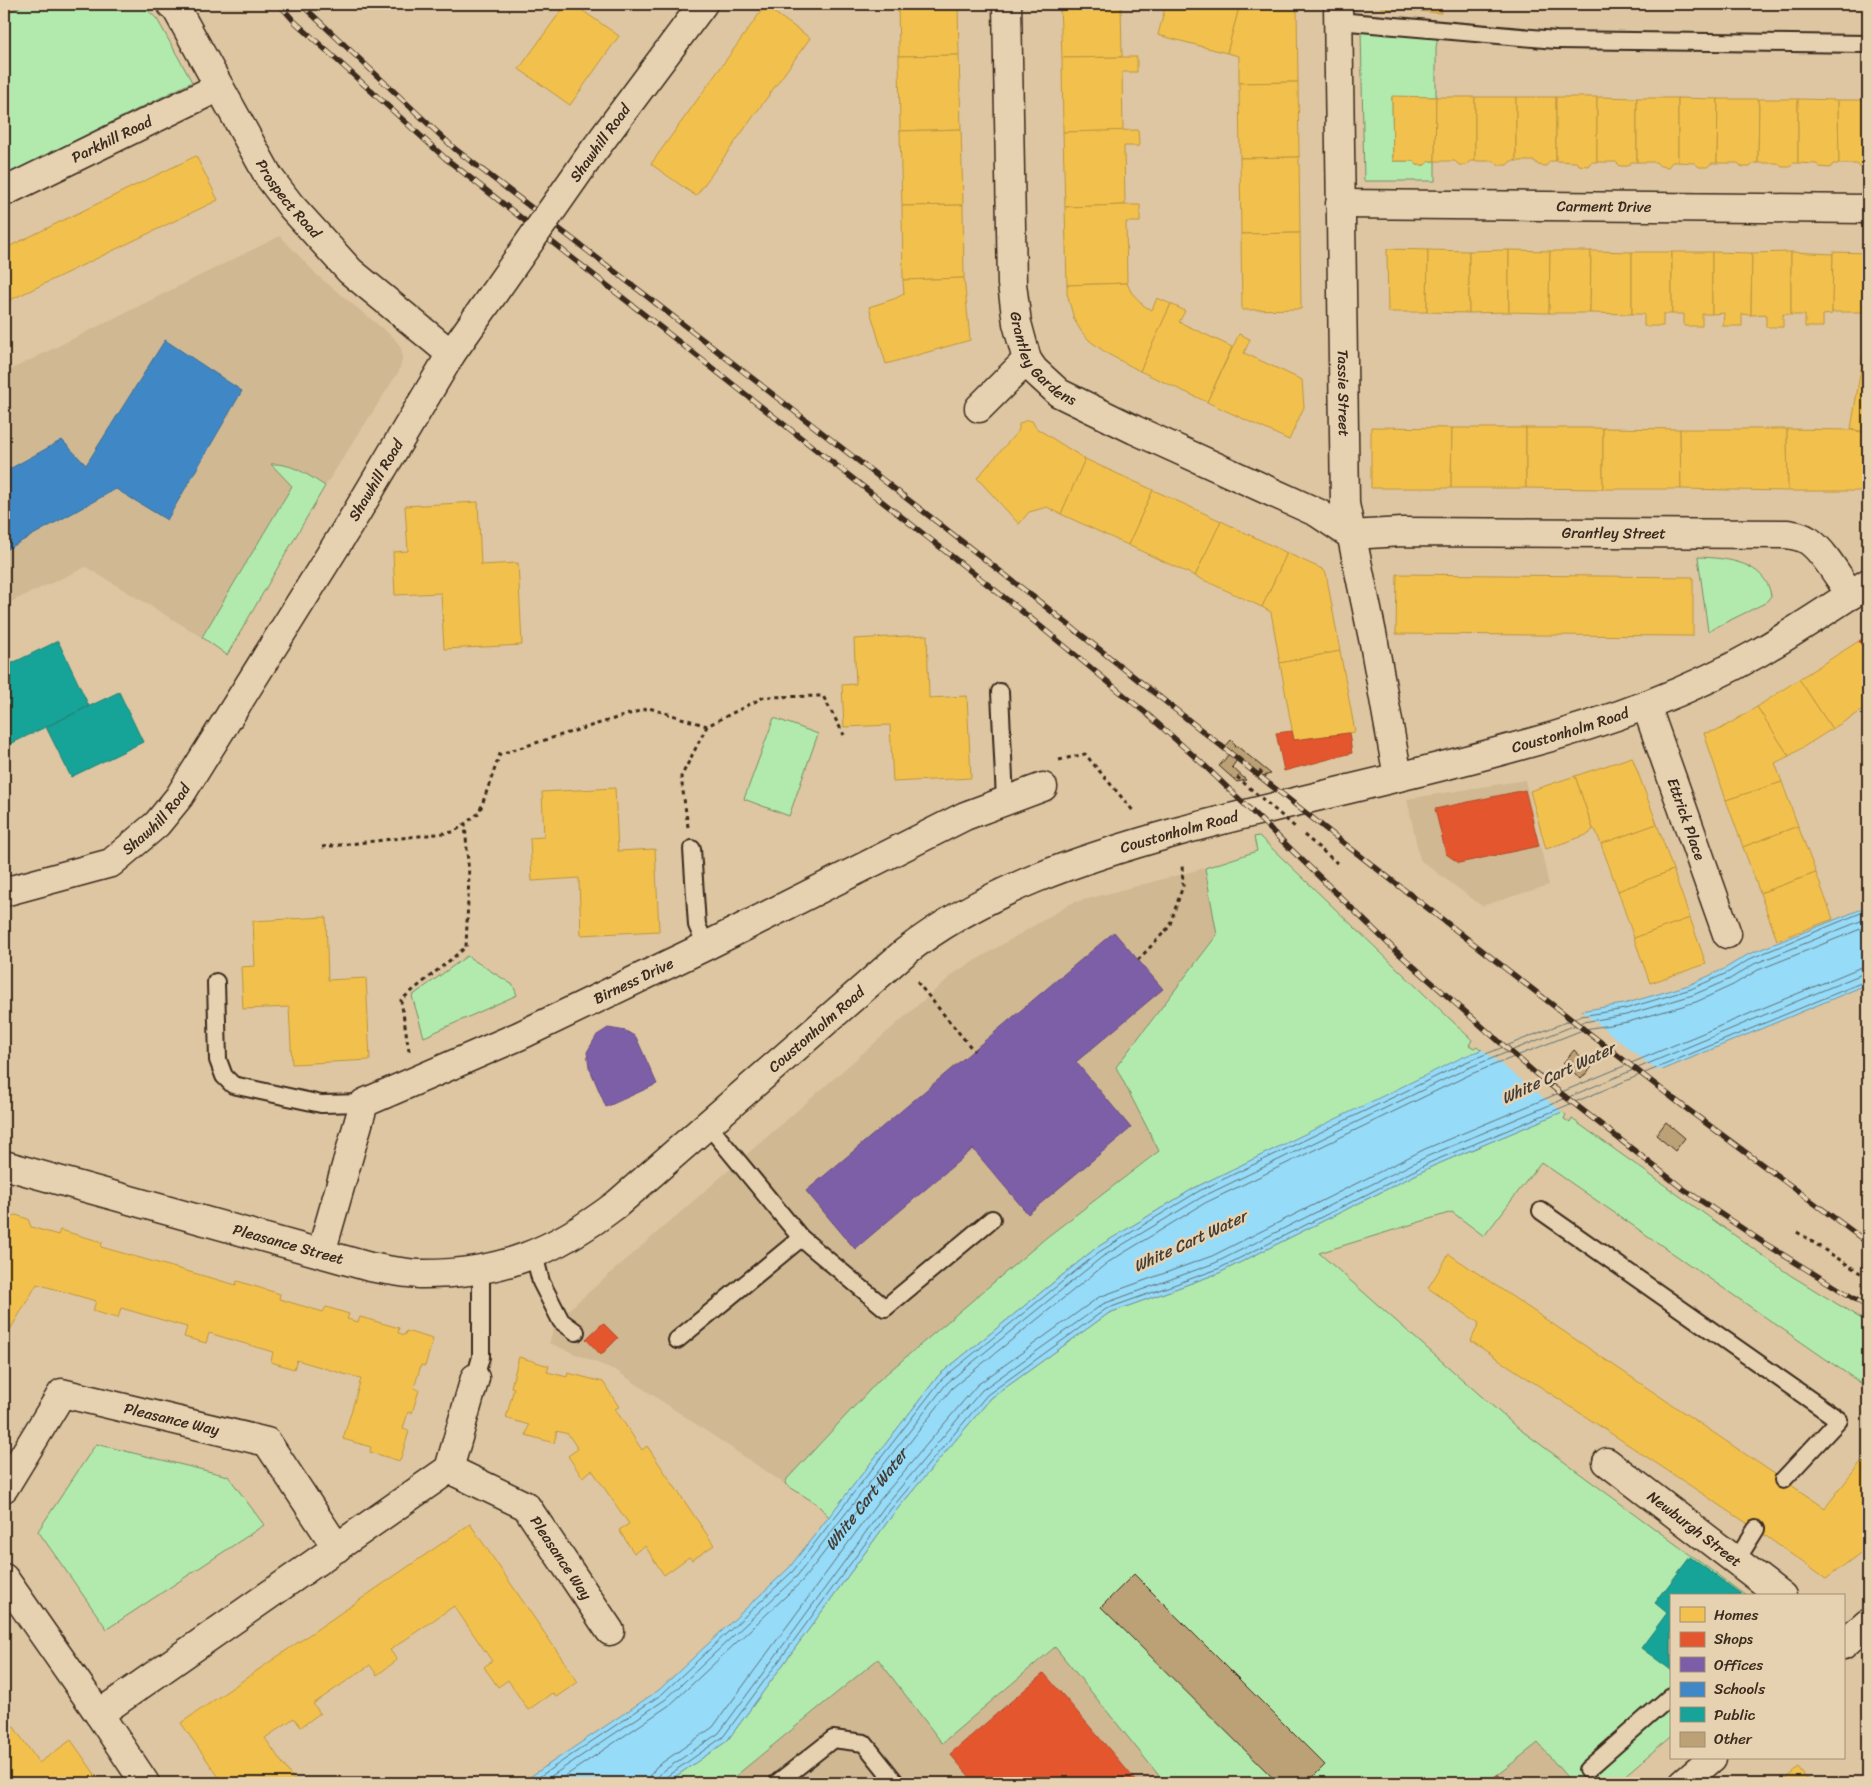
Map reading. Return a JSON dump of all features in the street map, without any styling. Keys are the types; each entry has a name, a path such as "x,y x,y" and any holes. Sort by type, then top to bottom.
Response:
{"street":[{"name":"Prospect Road","path":"171,4 177,10 269,177 303,220 350,271 451,354"},
{"name":"Shawhill Road","path":"4,892 111,863 157,824 179,797 357,512 451,354 589,157 703,4"},
{"name":"Grantley Gardens","path":"1007,4 1012,284 1017,323 1027,360 1040,376 1059,393 1135,430 1318,513 1351,535"},
{"name":"Tassie Street","path":"1338,12 1346,504 1398,777"},
{"name":"Parkhill Road","path":"4,192 219,87"},
{"name":"Carment Drive","path":"1340,204 1868,209"},
{"path":"979,408 1027,360"},
{"name":"Grantley Street","path":"1351,535 1402,532 1786,534 1798,536 1809,541 1859,589"},
{"name":"Coustonholm Road","path":"573,1235 617,1204 898,958 945,922 972,907 1033,878 1101,855 1278,806 1518,747 1646,705 1721,672 1756,654 1859,589"},
{"name":"Ettrick Place","path":"1646,705 1727,934"},
{"name":"Birness Drive","path":"364,1103 519,1036 706,946 965,816 1043,787"},
{"path":"321,1253 364,1103"},
{"name":"Pleasance Street","path":"4,1165 370,1268 417,1274 481,1270 518,1261 552,1247 573,1235"},
{"path":"99,1714 449,1469 475,1378"},
{"name":"Pleasance Way","path":"4,1488 62,1393 267,1442 337,1548"},
{"name":"Newburgh Street","path":"1607,1462 1779,1594"},
{"name":"Pleasance Way","path":"449,1469 526,1506 610,1631"},
{"path":"4,1578 145,1783"},
{"path":"1844,1642 1868,1623"},
{"path":"1684,1783 1710,1760"}],"lane":[{"path":"1338,12 1556,40 1868,44"},
{"path":"1000,692 1005,800"},
{"path":"692,849 697,925 706,946"},
{"path":"216,982 218,1060 224,1076 233,1085 321,1104 364,1103"},
{"path":"708,1125 801,1238 886,1308 992,1219"},
{"path":"1541,1212 1839,1420 1783,1480"},
{"path":"677,1340 801,1238"},
{"path":"534,1254 541,1282 561,1321 576,1332"},
{"path":"475,1378 481,1357 481,1270"},
{"path":"1736,1561 1756,1528"},
{"path":"1587,1770 1670,1697"},
{"path":"777,1783 833,1739 864,1743 896,1783"}],"path":[{"path":"692,849 681,777 707,726 764,697 823,696 844,735"},
{"path":"322,847 454,832 479,812 500,754 649,708 707,726"},
{"path":"1043,787 1053,761 1085,754 1120,795"},
{"path":"1237,777 1295,827"},
{"path":"413,1081 401,1000 466,947 469,876 465,824"},
{"path":"1138,960 1169,926 1183,886 1180,832"},
{"path":"1304,835 1337,863"},
{"path":"898,958 974,1050"},
{"path":"1797,1232 1868,1278"}],"shaded area":[{"path":"280,236 318,276 393,337 402,352 399,371 325,486 304,472 285,465 272,464 292,486 202,637 86,567 4,605 4,373"},
{"path":"1525,780 1549,885 1482,906 1420,860 1407,799"},
{"path":"1205,868 1217,935 1116,1067 1159,1151 1047,1237 787,1479 785,1484 617,1371 549,1343 557,1320 956,972 1072,903"},
{"path":"1056,1647 1165,1783 727,1783 878,1659 942,1743"},
{"path":"1538,1743 1572,1783 1487,1783 1498,1774"}],"green space":[{"path":"26,4 141,4 157,19 192,82 4,176 4,14"},
{"path":"1361,28 1438,35 1436,48 1436,97 1392,97 1393,161 1413,161 1417,165 1425,165 1429,161 1435,161 1435,181 1364,181"},
{"path":"271,464 286,465 306,474 325,486 227,655 202,637 292,486"},
{"path":"1698,557 1733,561 1753,569 1762,576 1768,585 1771,596 1765,603 1708,631"},
{"path":"774,718 818,734 789,816 744,799"},
{"path":"1259,836 1472,1040 1469,1045 1474,1048 1477,1046 1481,1050 1196,1187 1096,1248 939,1375 829,1517 817,1504 785,1484 787,1479 879,1380 1047,1237 1159,1151 1116,1067 1217,935 1205,868 1257,851 1254,837"},
{"path":"467,956 513,985 517,995 424,1037 412,996"},
{"path":"1562,1112 1566,1114 1564,1119 1570,1123 1572,1119 1790,1275 1868,1323 1868,1386 1862,1384 1541,1162 1484,1236 1452,1212 1319,1253 1514,1425 1743,1594 1670,1594 1670,1737 1616,1783 1572,1783 1538,1743 1487,1783 1165,1783 1055,1647 942,1743 878,1659 727,1783 666,1783 727,1741 894,1513 991,1398 1109,1313 1219,1273 1433,1166"},
{"path":"96,1444 228,1476 264,1525 107,1629 38,1531"}],"water":[{"name":"White Cart Water","path":"1868,904 1868,984 1433,1166 1219,1273 1109,1313 991,1398 894,1513 727,1741 666,1783 521,1783 659,1690 789,1568 939,1375 1096,1248 1196,1187 1463,1057 1580,1011 1624,1004 1689,985 1724,969 1749,954 1862,909"}],"pier":[{"path":"1579,1009 1658,1071 1661,1068 1665,1072 1565,1114 1480,1048"}],"building: Homes":[{"path":"566,4 573,4 619,36 570,105 519,69"},
{"path":"898,4 958,4 959,55 899,56"},
{"path":"1060,4 1121,4 1122,57 1062,58"},
{"path":"1166,4 1240,4 1227,53 1158,35"},
{"path":"1240,4 1279,4 1297,8 1298,82 1239,83 1239,56 1227,53"},
{"path":"1382,4 1442,4 1441,13 1381,8"},
{"path":"765,6 810,38 696,196 651,164"},
{"path":"959,55 961,129 900,131 899,56"},
{"path":"1137,57 1137,72 1122,72 1123,131 1063,132 1062,58"},
{"path":"1298,82 1299,157 1240,158 1239,83"},
{"path":"1392,96 1436,97 1435,161 1429,161 1425,165 1417,165 1413,161 1393,161"},
{"path":"1436,97 1475,97 1475,161 1470,161 1466,165 1459,165 1455,161 1435,161"},
{"path":"1475,97 1516,97 1516,161 1511,161 1507,165 1498,165 1494,161 1475,161"},
{"path":"1516,97 1556,97 1556,161 1550,161 1546,166 1538,165 1535,161 1516,161"},
{"path":"1556,97 1597,97 1597,162 1591,162 1588,166 1579,165 1576,162 1556,161"},
{"path":"1597,97 1637,98 1637,162 1631,162 1628,166 1620,166 1616,162 1597,162"},
{"path":"1637,98 1678,98 1678,162 1672,162 1668,167 1660,166 1656,162 1637,162"},
{"path":"1678,98 1718,99 1717,163 1712,163 1707,167 1699,167 1695,163 1678,162"},
{"path":"1718,99 1759,99 1758,163 1754,163 1750,167 1742,167 1738,163 1717,163"},
{"path":"1759,99 1798,99 1798,163 1793,163 1790,167 1782,167 1778,163 1758,163"},
{"path":"1798,99 1838,100 1839,164 1833,164 1830,168 1820,167 1817,164 1798,163"},
{"path":"1838,100 1868,100 1868,169 1861,168 1857,164 1839,164"},
{"path":"961,129 963,205 902,206 900,131"},
{"path":"1138,130 1139,146 1124,146 1125,205 1065,207 1063,132"},
{"path":"196,156 218,200 4,303 4,249"},
{"path":"1299,157 1300,233 1241,234 1240,158"},
{"path":"963,205 964,278 903,280 902,206"},
{"path":"1140,205 1140,222 1126,222 1127,283 1067,285 1065,207"},
{"path":"1300,233 1301,309 1242,310 1241,234"},
{"path":"1387,249 1428,250 1427,312 1388,312"},
{"path":"1428,250 1469,251 1469,313 1427,312"},
{"path":"1509,250 1509,312 1469,313 1469,251"},
{"path":"1509,250 1550,251 1549,313 1509,312"},
{"path":"1550,251 1591,251 1590,313 1549,313"},
{"path":"1591,251 1632,252 1632,314 1590,313"},
{"path":"1632,252 1672,252 1672,314 1663,314 1663,326 1644,326 1644,314 1632,314"},
{"path":"1672,252 1712,252 1712,314 1702,314 1702,326 1684,326 1684,314 1672,314"},
{"path":"1712,252 1752,253 1751,315 1742,314 1742,326 1723,326 1724,313 1712,314"},
{"path":"1791,252 1791,315 1783,314 1783,327 1766,327 1766,314 1751,315 1752,253"},
{"path":"1791,252 1833,254 1832,314 1823,315 1823,327 1805,327 1805,315 1791,315"},
{"path":"1833,252 1868,253 1868,312 1832,312"},
{"path":"964,278 970,340 886,364 869,307 904,294 903,280"},
{"path":"1127,283 1131,292 1144,306 1152,310 1157,298 1171,304 1140,371 1108,354 1090,341 1074,319 1067,293 1067,285"},
{"path":"1171,304 1185,311 1179,322 1232,347 1207,402 1140,371"},
{"path":"1239,334 1250,339 1244,353 1302,380 1304,407 1289,440 1207,402"},
{"path":"1866,338 1868,339 1868,433 1851,429"},
{"path":"1027,420 1032,421 1036,428 1085,459 1061,514 1047,507 1029,512 1019,524 977,478 1019,430 1019,424"},
{"path":"1371,427 1452,428 1451,488 1371,488"},
{"path":"1452,428 1526,428 1526,488 1451,488"},
{"path":"1526,428 1603,428 1603,489 1526,488"},
{"path":"1603,428 1680,429 1681,489 1603,489"},
{"path":"1680,429 1787,429 1788,491 1681,489"},
{"path":"1787,429 1850,430 1868,433 1868,491 1788,491"},
{"path":"1085,459 1153,490 1128,545 1061,514"},
{"path":"1153,490 1221,521 1195,576 1128,545"},
{"path":"478,502 481,565 518,563 522,645 444,649 441,593 395,595 393,552 408,551 405,506"},
{"path":"1221,521 1287,553 1262,607 1195,576"},
{"path":"1287,553 1322,569 1326,573 1340,651 1280,663 1271,612 1262,607"},
{"path":"1397,574 1693,577 1693,636 1396,634"},
{"path":"927,635 929,698 967,696 971,778 893,782 890,725 844,727 842,685 856,684 854,639"},
{"path":"1859,641 1868,655 1868,707 1832,729 1799,679"},
{"path":"1340,651 1355,732 1294,740 1280,663"},
{"path":"1799,679 1832,729 1789,756 1757,707"},
{"path":"1757,707 1789,756 1775,763 1782,782 1726,800 1704,733 1719,730"},
{"path":"1632,757 1657,824 1601,844 1596,831 1593,829 1575,776"},
{"path":"1575,776 1593,829 1589,834 1546,849 1530,791"},
{"path":"1782,782 1798,826 1743,847 1726,800"},
{"path":"615,788 618,851 655,849 659,931 581,935 579,878 532,881 530,838 544,837 542,792"},
{"path":"1657,824 1673,870 1618,891 1601,844"},
{"path":"1798,826 1816,873 1760,893 1743,847"},
{"path":"1673,870 1690,918 1634,938 1618,891"},
{"path":"1816,873 1833,919 1777,940 1760,893"},
{"path":"326,917 328,980 366,978 370,1060 292,1064 289,1007 243,1009 241,967 255,966 253,921"},
{"path":"1690,918 1706,964 1650,983 1634,938"},
{"path":"16,1215 28,1219 31,1227 58,1235 60,1230 102,1242 101,1247 236,1285 237,1281 280,1294 279,1299 323,1312 326,1307 349,1314 347,1319 358,1322 360,1317 399,1328 398,1333 405,1335 406,1331 433,1339 425,1366 421,1365 414,1388 419,1390 412,1413 408,1412 403,1429 409,1431 400,1461 370,1452 371,1447 343,1439 361,1379 297,1360 294,1369 271,1362 273,1352 209,1333 206,1343 184,1337 187,1327 121,1308 118,1318 106,1315 93,1311 96,1301 37,1284 4,1340 4,1221 7,1217"},
{"path":"1449,1254 1825,1508 1861,1462 1868,1464 1868,1547 1826,1579 1756,1529 1471,1341 1479,1323 1428,1288"},
{"path":"519,1357 549,1366 547,1372 567,1377 568,1373 603,1382 619,1407 615,1409 642,1450 647,1446 714,1545 692,1560 689,1557 664,1575 645,1546 634,1553 619,1530 629,1524 592,1470 582,1477 568,1456 578,1449 568,1434 557,1431 554,1443 526,1435 529,1425 506,1418 514,1388 511,1387"},
{"path":"470,1524 578,1682 556,1697 552,1693 528,1710 508,1680 498,1687 484,1667 492,1661 454,1606 390,1650 397,1660 377,1675 370,1665 313,1704 320,1713 301,1727 294,1718 265,1738 296,1783 223,1783 181,1723"},
{"path":"4,1713 39,1763 71,1740 101,1783 4,1783"},
{"path":"1798,1768 1810,1783 1780,1783"}],"building: Shops":[{"path":"1868,635 1868,655 1859,641"},
{"path":"1292,731 1294,740 1349,733 1352,753 1284,771 1276,733"},
{"path":"1525,790 1539,846 1459,863 1446,854 1435,809"},
{"path":"603,1323 618,1338 601,1355 586,1339"},
{"path":"1044,1673 1138,1783 975,1783 950,1754"},
{"path":"1498,1774 1505,1783 1487,1783"}],"building: Offices":[{"path":"1114,932 1163,989 1076,1062 1131,1128 1028,1214 973,1149 855,1249 806,1191"},
{"path":"608,1028 626,1031 636,1037 657,1084 606,1107 589,1067 587,1052 597,1035"}],"building: Schools":[{"path":"165,340 242,391 167,520 116,489 4,551 4,472 62,440 86,465"}],"building: Public":[{"path":"58,641 89,706 4,747 4,667"},
{"path":"119,692 143,742 71,777 46,727"},
{"path":"1690,1557 1741,1594 1670,1594 1670,1669 1641,1648 1667,1613 1655,1603"}],"building: Other":[{"path":"1231,740 1236,745 1235,747 1237,746 1271,774 1258,777 1237,760 1232,767 1246,780 1237,782 1219,766 1232,751 1225,747"},
{"path":"1574,1050 1592,1067 1581,1079 1563,1063"},
{"path":"1666,1122 1685,1138 1675,1151 1656,1135"},
{"path":"1134,1574 1325,1765 1307,1783 1278,1783 1101,1607"}],"railway":[{"path":"279,4 294,21 445,158 1029,617 1147,714 1204,765 1396,951 1535,1073 1682,1188 1764,1243 1868,1307"},
{"path":"301,4 455,149 1041,603 1345,844 1683,1106 1868,1243"}]}
